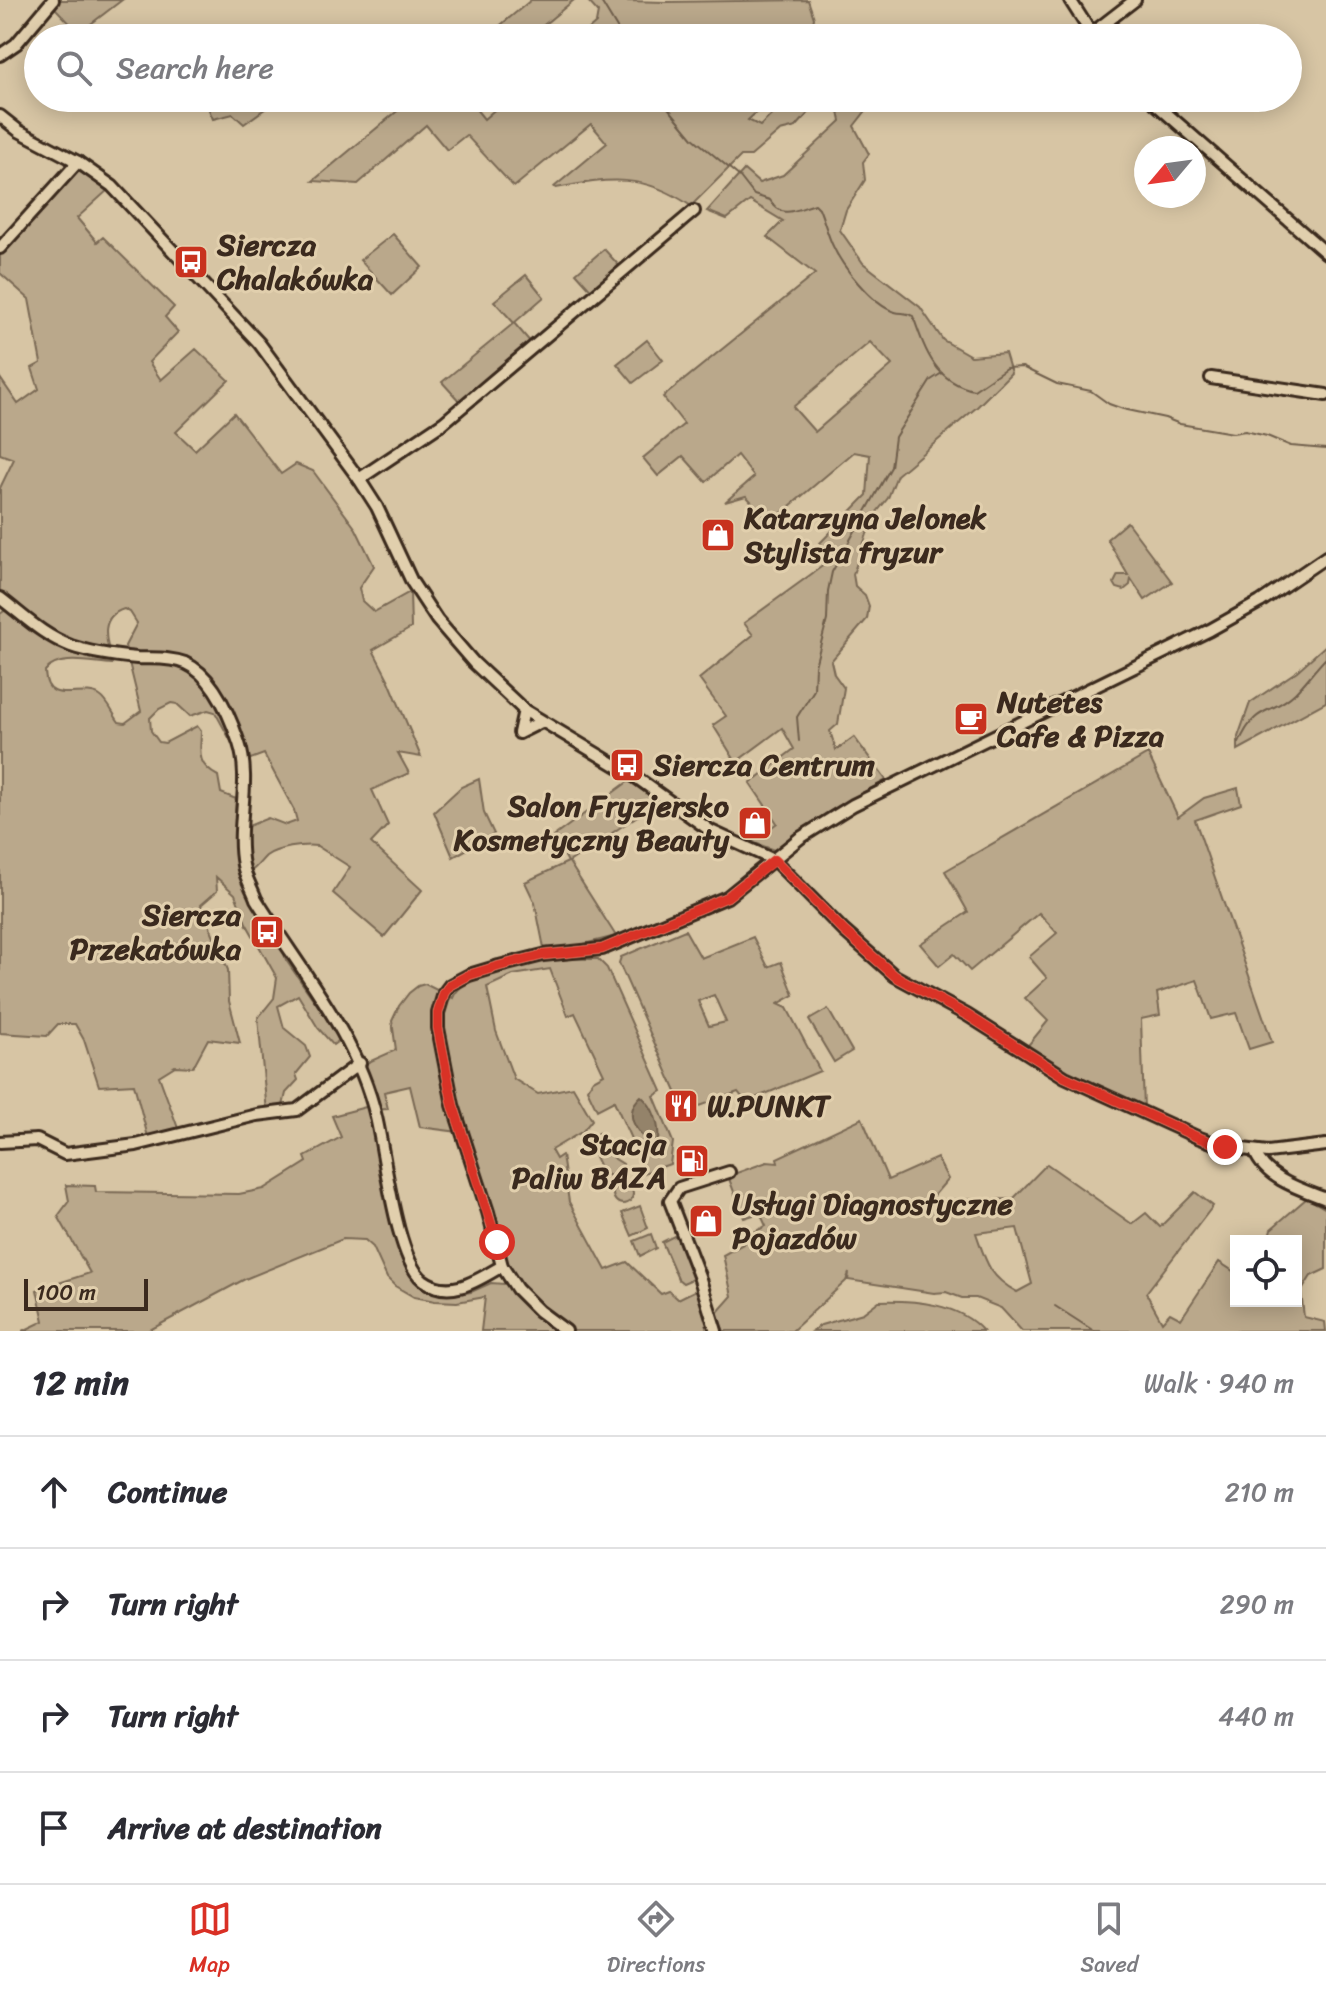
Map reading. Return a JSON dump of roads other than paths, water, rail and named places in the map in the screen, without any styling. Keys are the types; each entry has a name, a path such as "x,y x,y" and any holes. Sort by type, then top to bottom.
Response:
{"street":[{"path":"33,24 53,0"},
{"path":"1070,0 1085,24"},
{"path":"1107,24 1135,0"},
{"path":"0,55 24,34"},
{"path":"1165,112 1326,253"},
{"path":"0,116 19,131 78,162 125,198 245,327 359,479 377,507 412,582 437,620 474,663 524,710 637,778 711,831 774,860 873,958 907,983 967,1015 1087,1088 1210,1142 1255,1152 1326,1145"},
{"path":"0,248 78,162"},
{"path":"359,479 443,423 694,211"},
{"path":"1211,378 1326,395"},
{"path":"566,1331 528,1300 507,1277 502,1266 453,1105 445,1067 438,1013 450,985 469,975 543,955 602,949 727,897 820,825 881,789 1210,630 1260,602 1326,557"},
{"path":"0,598 47,636 73,646 115,655 179,661 197,671 210,686 241,747 244,772 242,855 246,875 256,899 341,1028 360,1063 376,1117 401,1236 414,1270 429,1284 449,1288 475,1282 502,1266"},
{"path":"524,710 519,733 541,722"},
{"path":"0,1142 37,1140 65,1154 136,1145 257,1115 297,1110 360,1063"},
{"path":"1255,1152 1261,1167 1326,1199"},
{"path":"716,1331 670,1201 679,1188 729,1172"}],"waterway":[{"path":"600,0 615,24"},
{"path":"672,112 693,138 740,177 754,195 770,200 784,212 815,204 836,253 850,273 867,293 886,308 913,316 933,363 961,386 974,390 1006,368 1022,367 1057,384 1091,391 1109,404 1123,409 1180,424 1233,433 1245,431 1291,446 1326,449"},
{"path":"799,741 797,717 814,690 815,666 827,620 832,572 891,467 895,437 931,380 942,373"},
{"path":"1239,743 1245,730 1258,716 1295,693 1326,658"},
{"path":"1055,1306 1094,1331"}],"place":[{"name":"Siercza Chalakówka","path":"191,262"},
{"name":"Katarzyna Jelonek Stylista fryzur","path":"718,535"},
{"name":"Nutetes Cafe & Pizza","path":"971,719"},
{"name":"Siercza Centrum","path":"627,765"},
{"name":"Salon Fryzjersko Kosmetyczny Beauty","path":"755,823"},
{"name":"Siercza Przekatówka","path":"267,932"},
{"name":"W.PUNKT","path":"681,1106"},
{"name":"Stacja Paliw BAZA","path":"692,1161"},
{"name":"Usługi Diagnostyczne Pojazdów","path":"706,1221"}]}
